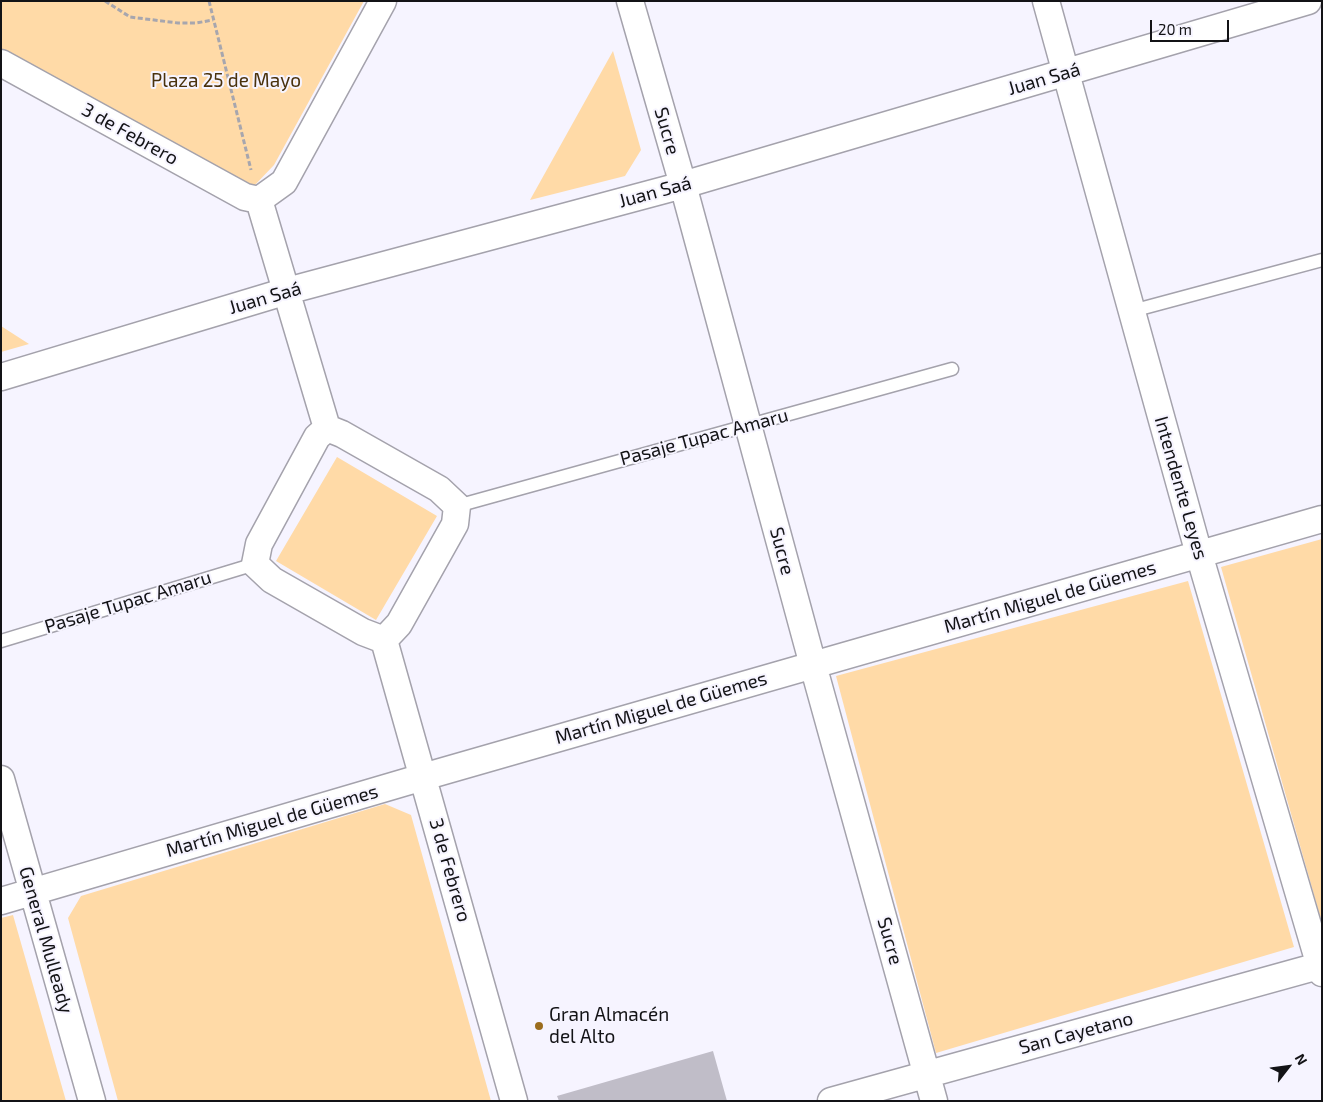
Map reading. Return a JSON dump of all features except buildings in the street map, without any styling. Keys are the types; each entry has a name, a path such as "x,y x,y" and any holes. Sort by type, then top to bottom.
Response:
{"street":[{"path":"327,428 256,188 284,182 383,1"},
{"name":"Sucre","path":"630,1 683,185 812,665 934,1101"},
{"name":"Intendente Leyes","path":"1046,1 1199,554 1321,968"},
{"name":"Juan Saá","path":"1,377 287,291 683,185 1308,1"},
{"name":"3 de Febrero","path":"1,63 245,197 256,188"},
{"path":"327,428 342,434 439,489 457,506 456,524 399,624 384,640 363,632 272,580 255,564 259,544 317,437 327,428"},
{"name":"Martín Miguel de Güemes","path":"1,901 424,777 1322,519"},
{"name":"3 de Febrero","path":"384,640 514,1101"},
{"name":"General Mulleady","path":"1,779 92,1101"},
{"name":"San Cayetano","path":"831,1101 1321,968"}],"lane":[{"path":"1132,311 1322,260"},
{"name":"Pasaje Tupac Amaru","path":"457,506 952,369"},
{"name":"Pasaje Tupac Amaru","path":"1,641 255,564"}],"path":[{"path":"105,1 130,17 178,23 196,23 213,20"},
{"path":"209,1 256,188"}],"green space":[{"name":"Plaza 25 de Mayo","path":"1,1 364,1 274,165 254,186 225,173 1,50"},
{"path":"613,51 641,150 625,176 530,200"},
{"path":"1,326 29,344 1,352"},
{"path":"337,457 437,516 376,620 276,561"},
{"path":"1322,539 1322,923 1221,567"},
{"path":"1188,581 1294,947 936,1053 836,676"},
{"path":"385,804 411,815 491,1101 118,1101 68,918 81,896"},
{"path":"13,915 66,1101 1,1101 1,918"}],"place":[{"name":"Gran Almacén del Alto","path":"539,1026"}]}
